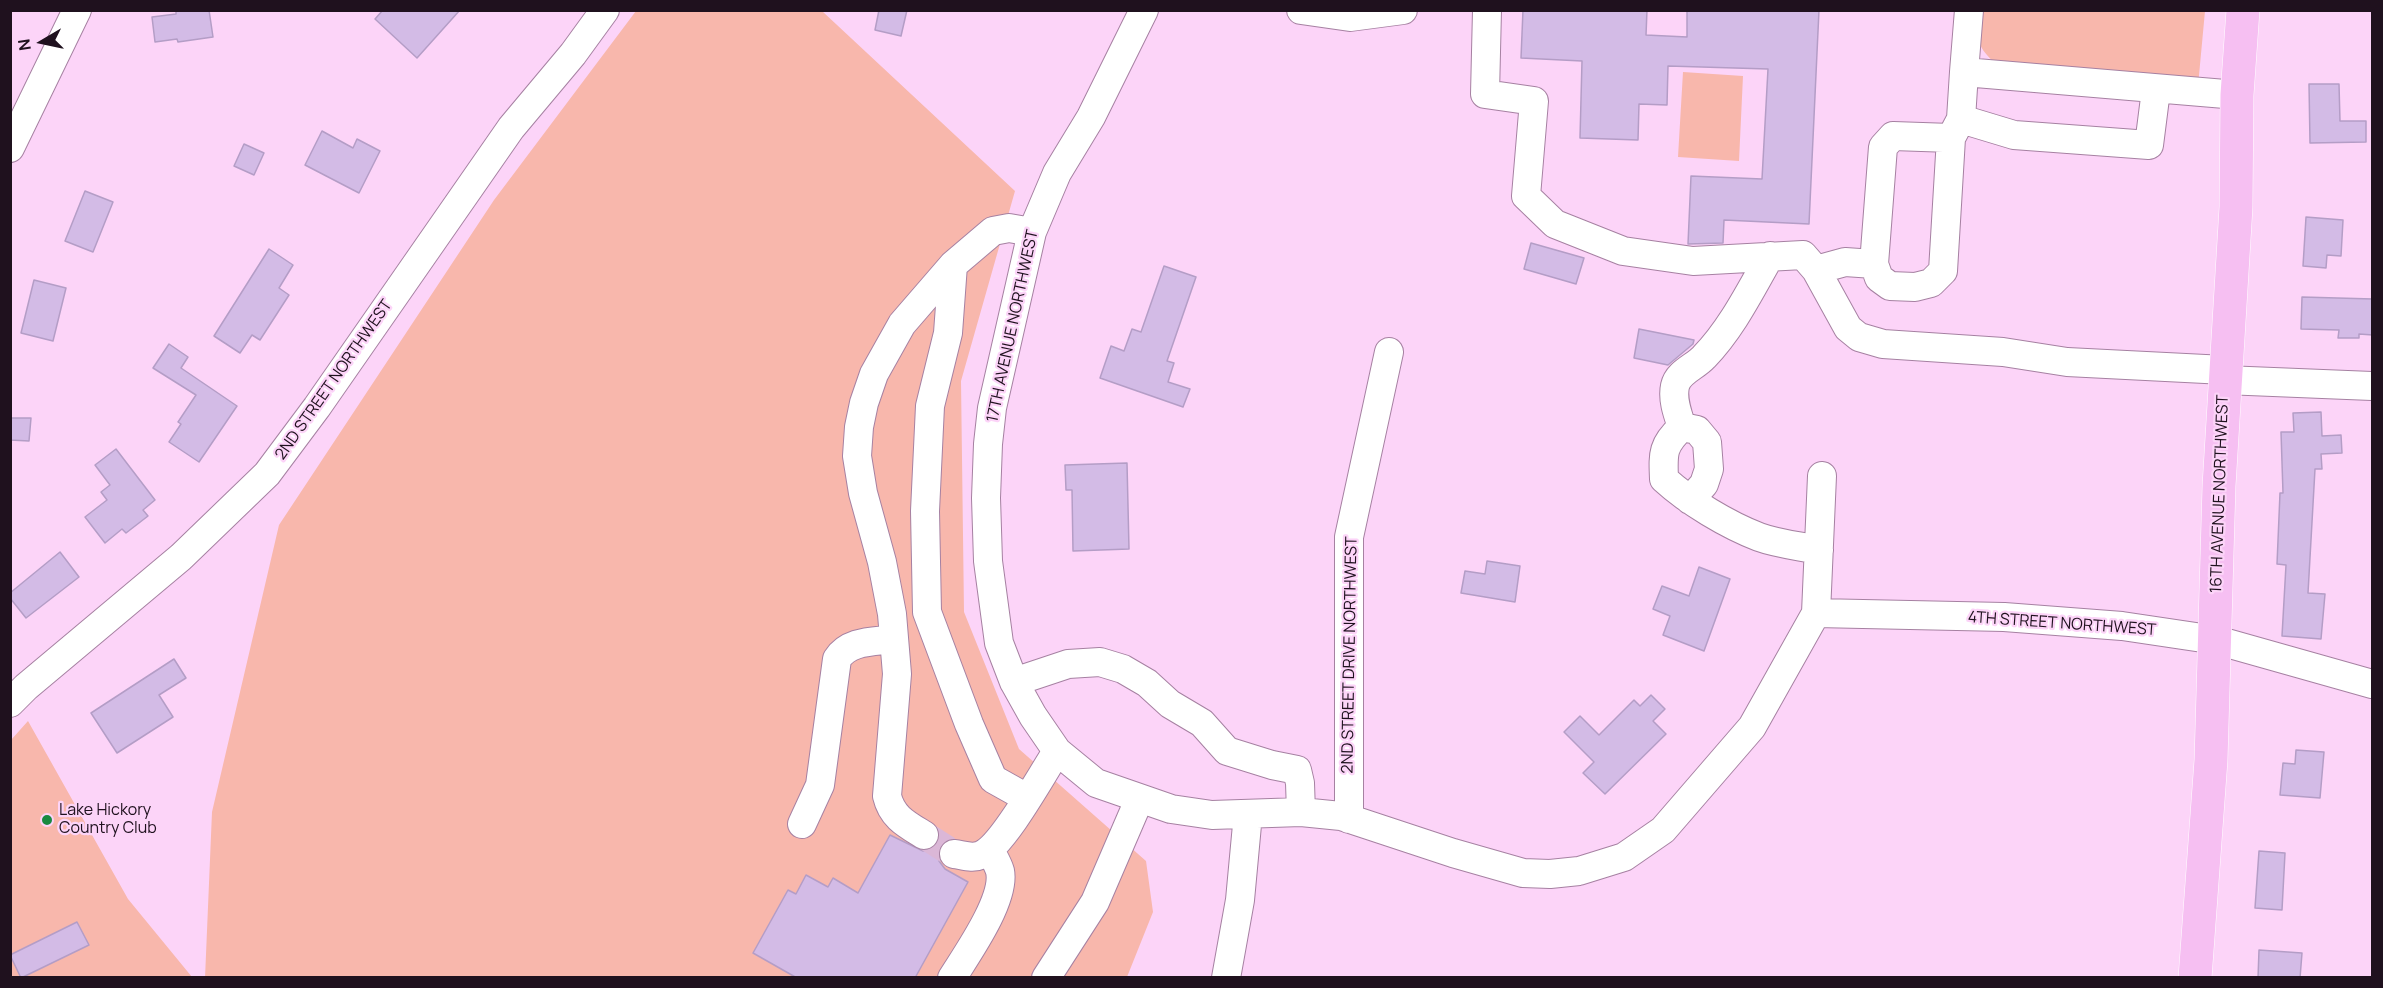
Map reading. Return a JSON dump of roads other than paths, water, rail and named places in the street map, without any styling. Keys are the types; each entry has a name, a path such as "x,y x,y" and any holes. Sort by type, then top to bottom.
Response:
{"main road":[{"name":"16TH AVENUE NORTHWEST","path":"2195,978 2211,760 2224,375 2236,207 2237,95 2243,10"}],"street":[{"path":"10,148 77,10"},
{"name":"2ND STREET NORTHWEST","path":"10,703 181,557 267,474 317,407 511,128 573,54 605,10"},
{"name":"17TH AVENUE NORTHWEST","path":"1144,10 1090,117 1057,173 1032,232 992,408 986,498 988,561 999,643 1014,682 1033,716 1057,751 1096,783 1139,800 1171,809 1212,815 1301,812 1349,819 1452,853 1523,873 1550,874 1579,871 1624,858 1664,830 1752,727 1816,613"},
{"path":"1301,10 1350,17 1403,10"},
{"path":"1487,10 1485,94 1534,101 1526,196 1555,224 1623,250 1693,261 1803,255 1816,270 1848,328 1859,337 1883,344 2003,352 2067,362 2373,386"},
{"path":"1969,10 1964,72 1956,128 1942,271 1931,282 1915,287 1890,286 1879,278 1874,264 1883,147 1893,136 1956,128 2014,135 2149,145 2156,90"},
{"path":"1964,72 2156,90 2237,95"},
{"path":"924,835 900,820 889,805 887,796 897,674 892,614 882,562 862,493 857,456 859,428 874,374 902,324 953,266 993,231 1008,228 1032,232"},
{"path":"1682,427 1676,407 1675,386 1682,374 1703,358 1730,324 1770,256"},
{"path":"1816,270 1845,262 1874,264"},
{"path":"953,266 948,333 930,406 925,511 927,612 969,724 993,779 1027,798"},
{"name":"2ND STREET DRIVE NORTHWEST","path":"1349,819 1350,537 1389,352"},
{"path":"1682,427 1672,436 1663,454 1664,479 1690,500 1760,538 1819,550"},
{"path":"1682,427 1697,430 1707,442 1709,469 1704,484 1690,500"},
{"path":"1816,613 1822,476"},
{"path":"882,562 926,558"},
{"name":"4TH STREET NORTHWEST","path":"1816,613 2004,617 2122,626 2216,640 2373,684"},
{"path":"802,824 820,785 837,659 843,650 851,646 894,639"},
{"path":"1014,682 1068,664 1100,662 1123,669 1148,683 1170,704 1202,723 1227,751 1297,770 1301,812"},
{"path":"954,854 972,857 981,855 998,843 1057,751"},
{"path":"1046,978 1095,902 1139,800"},
{"path":"1226,978 1240,900 1248,814"},
{"path":"952,978 989,918 996,896 1000,873 990,850"}],"tunnel":[{"path":"924,835 954,854"}],"place":[{"name":"Lake Hickory Country Club","path":"47,820"}]}
